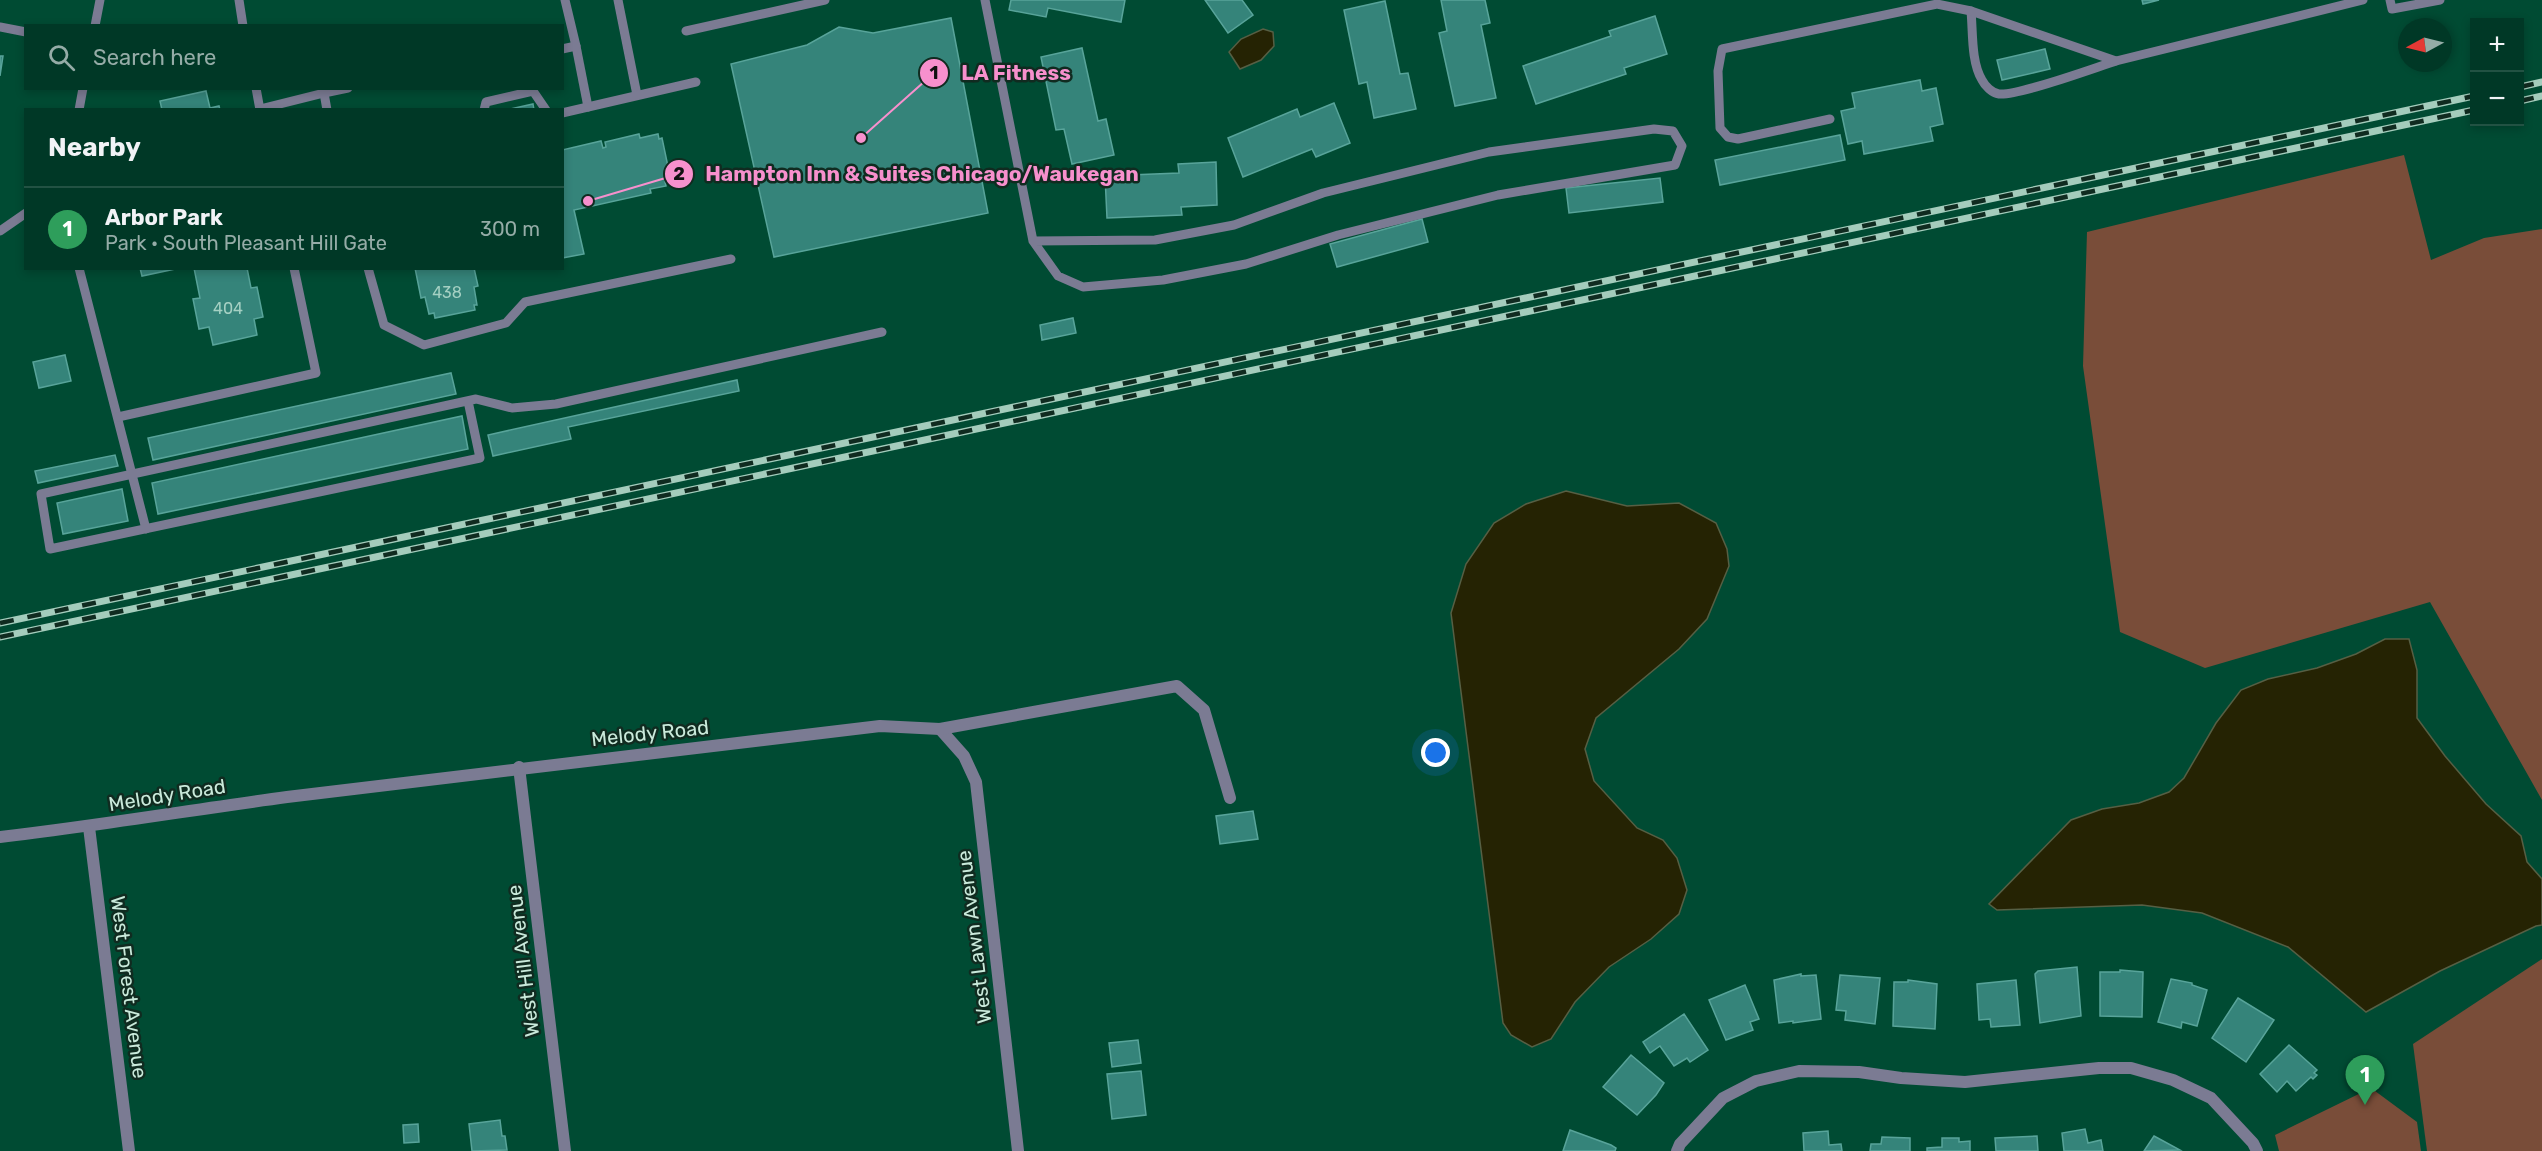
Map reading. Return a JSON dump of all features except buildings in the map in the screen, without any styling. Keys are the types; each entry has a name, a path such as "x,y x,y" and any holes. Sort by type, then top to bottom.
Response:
{"street":[{"name":"Melody Road","path":"0,837 89,827 218,806 519,767 880,726 940,729 1177,686 1204,710 1230,798"},
{"name":"West Lawn Avenue","path":"940,729 964,756 976,782 1018,1151"},
{"name":"West Hill Avenue","path":"519,767 564,1151"},
{"name":"West Forest Avenue","path":"89,827 129,1151"},
{"path":"1677,1151 1680,1144 1724,1098 1756,1081 1799,1071 1859,1072 1901,1078 1965,1082 2131,1068 2174,1080 2211,1098 2253,1143 2257,1151"}],"lane":[{"path":"94,24 100,0"},
{"path":"239,0 243,24"},
{"path":"565,0 588,106"},
{"path":"618,0 637,95"},
{"path":"686,31 825,0"},
{"path":"985,0 1033,241 1058,276 1083,287 1163,280 1246,264 1338,235 1498,195 1675,165 1682,146 1673,131 1654,129 1489,152 1323,193 1234,225 1155,240 1033,241"},
{"path":"1971,11 1980,78 1988,89 1999,94 2019,91 2116,61 2363,0"},
{"path":"2390,0 2392,9 2440,0"},
{"path":"1830,119 1738,139 1728,137 1720,128 1718,71 1722,49 1937,4 1971,11 2116,61"},
{"path":"0,27 24,32"},
{"path":"564,49 576,46"},
{"path":"564,112 696,82"},
{"path":"79,108 83,90"},
{"path":"256,90 260,108"},
{"path":"264,108 338,90"},
{"path":"484,108 486,102 532,91 545,108"},
{"path":"324,93 327,108"},
{"path":"0,231 24,214"},
{"path":"369,270 384,325 424,345 506,324 525,302 731,259"},
{"path":"80,270 146,529"},
{"path":"117,417 315,373 294,270"},
{"path":"468,401 480,458 51,549 41,494 476,399 512,408 556,404 882,332"}],"shaded area":[{"path":"1263,29 1273,32 1274,46 1261,60 1240,69 1229,52 1241,39"},
{"path":"2404,155 2431,260 2484,238 2542,229 2542,800 2430,602 2205,668 2120,632 2083,366 2087,232"},
{"path":"1566,491 1627,506 1679,503 1716,523 1727,549 1729,566 1707,619 1679,649 1596,718 1585,749 1594,781 1637,828 1663,840 1677,858 1687,890 1679,914 1651,939 1609,967 1575,1002 1551,1039 1532,1047 1511,1035 1503,1023 1451,613 1466,564 1494,523 1526,504"},
{"path":"2385,639 2409,639 2417,670 2417,718 2445,756 2486,804 2521,836 2527,862 2542,879 2542,925 2440,971 2366,1012 2288,947 2202,913 2142,905 1997,910 1989,904 2071,820 2102,809 2139,803 2169,792 2184,778 2216,723 2241,690 2268,679 2317,668 2356,654"},
{"path":"2542,959 2542,1151 2427,1151 2413,1044"},
{"path":"2371,1088 2417,1122 2421,1151 2279,1151 2275,1135"}],"railway":[{"path":"2524,86 2542,82"},
{"path":"2524,100 2542,96"},
{"path":"0,623 2470,97"},
{"path":"0,637 2470,111"}],"place":[{"name":"LA Fitness","path":"861,138"},
{"name":"Hampton Inn & Suites Chicago/Waukegan","path":"588,201"},
{"name":"Arbor Park","path":"2365,1105"}]}
